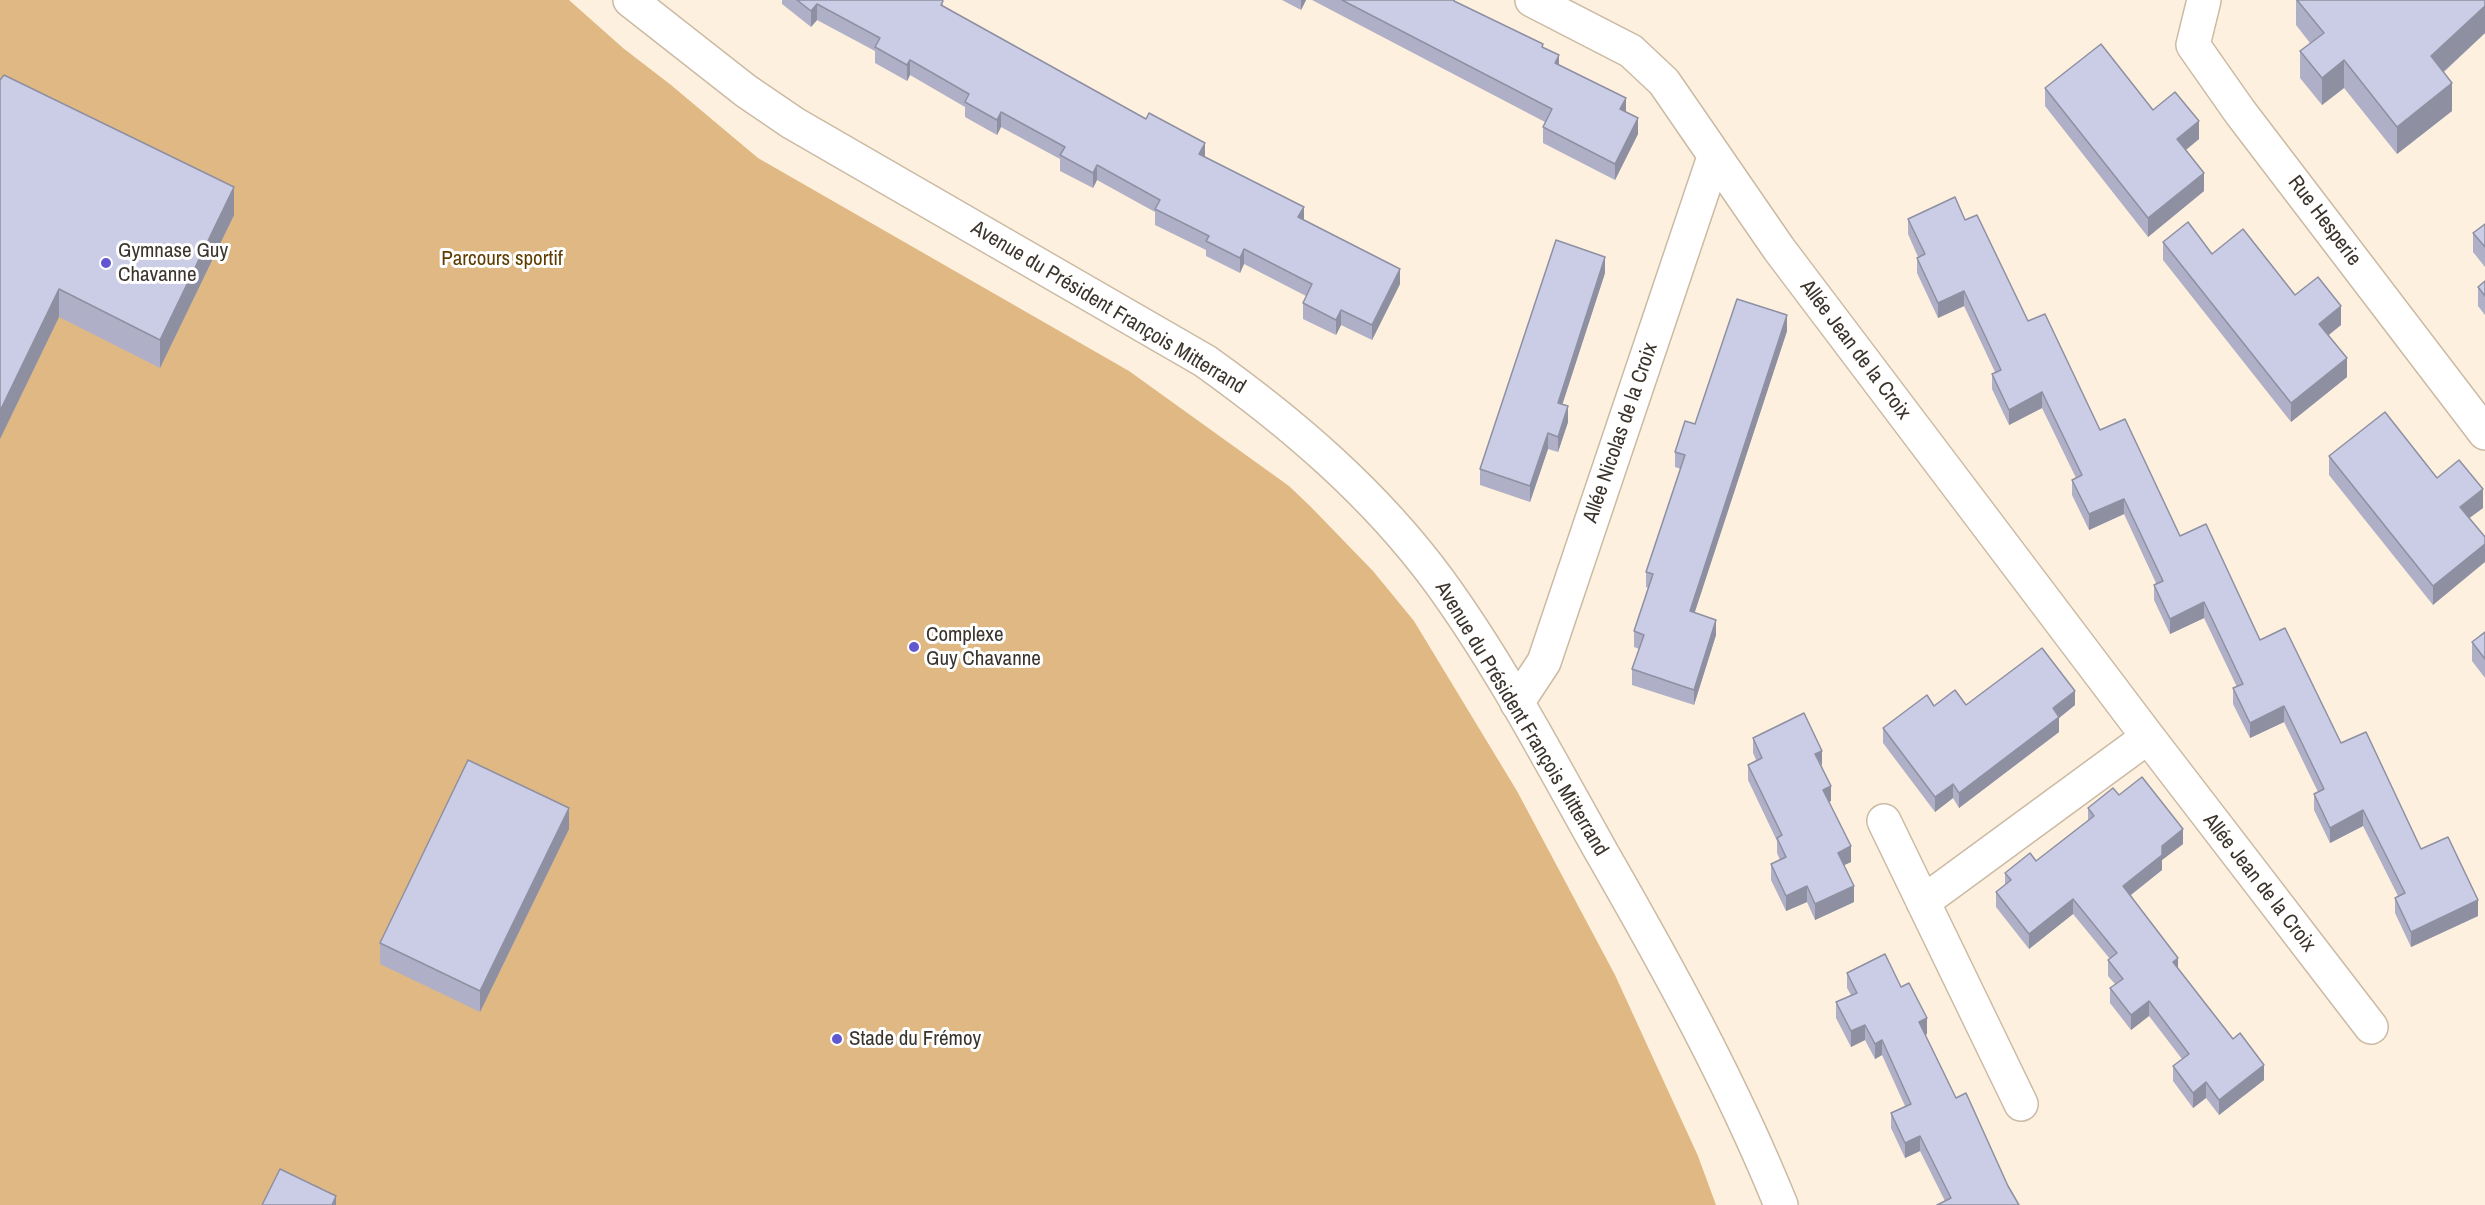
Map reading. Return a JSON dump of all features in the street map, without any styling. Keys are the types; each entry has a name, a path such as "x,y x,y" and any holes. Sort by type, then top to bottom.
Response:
{"street":[{"name":"Avenue du Président François Mitterrand","path":"630,0 746,91 793,123 1205,362 1257,399 1332,463 1405,539 1462,614 1516,703 1697,1024 1736,1101 1781,1205"},
{"name":"Allée Jean de la Croix","path":"1532,0 1631,51 1664,82 1779,249 2148,737 2371,1027"},
{"name":"Rue Hesperie","path":"2204,0 2193,45 2240,112 2485,433"},
{"name":"Allée Nicolas de la Croix","path":"1516,703 1544,662 1714,157"},
{"path":"1923,902 2148,737"},
{"path":"1884,821 2021,1104"}],"green space":[{"name":"Parcours sportif","path":"0,0 569,0 623,48 758,158 1129,371 1289,486 1373,571 1414,621 1517,791 1615,975 1698,1156 1716,1205 0,1205"}],"building":[{"path":"797,0 942,0 941,5 1146,119 1149,113 1205,143 1199,154 1304,207 1298,217 1400,269 1372,325 1341,310 1336,320 1303,303 1312,284 1244,249 1240,258 1206,241 1209,236 1155,209 1160,200 1097,165 1093,173 1060,155 1065,147 1001,112 997,120 965,102 969,94 910,60 907,65 875,47 880,38 817,4 811,11"},
{"path":"1342,0 1454,0 1543,44 1542,47 1559,55 1555,63 1626,98 1620,109 1638,118 1615,164 1543,127 1552,109"},
{"path":"2297,0 2485,0 2485,6 2431,56 2452,83 2397,127 2344,60 2322,78 2300,51 2324,33"},
{"path":"2101,44 2153,110 2175,92 2199,121 2177,139 2204,173 2148,218 2045,88"},
{"name":"Gymnase Guy Chavanne","path":"4,75 234,187 160,340 59,289 0,411 0,80"},
{"path":"1955,197 1965,220 1977,215 2028,321 2045,314 2100,430 2125,419 2180,536 2206,524 2260,640 2285,628 2341,743 2366,732 2421,849 2448,837 2478,900 2411,932 2395,898 2405,893 2363,810 2330,828 2314,794 2324,789 2284,706 2250,723 2233,688 2243,684 2204,602 2170,619 2154,585 2163,581 2124,499 2089,514 2072,480 2082,475 2042,392 2009,410 1992,374 2001,370 1964,291 1938,303 1917,258 1925,254 1908,219"},
{"path":"2188,222 2212,254 2243,229 2295,295 2318,277 2341,306 2319,324 2347,358 2291,403 2163,242"},
{"path":"2485,224 2485,247 2473,233"},
{"path":"1556,240 1605,257 1558,403 1568,406 1558,437 1548,433 1530,486 1480,469"},
{"path":"2485,281 2485,296 2478,287"},
{"path":"1737,299 1787,315 1690,611 1716,620 1694,690 1632,669 1644,635 1634,631 1653,574 1646,572 1685,455 1675,452 1685,421 1695,424"},
{"path":"2385,412 2437,478 2459,460 2483,489 2460,507 2485,537 2485,544 2433,586 2329,456"},
{"path":"2485,632 2485,659 2472,642"},
{"path":"2042,648 2075,691 2053,708 2059,717 1959,793 1953,784 1935,797 1883,728 1927,695 1934,706 1955,690 1966,705"},
{"path":"1804,713 1822,751 1815,754 1831,786 1823,790 1851,846 1838,853 1854,886 1815,904 1807,886 1786,896 1771,864 1786,857 1777,838 1782,835 1748,765 1762,758 1753,738"},
{"path":"468,760 569,808 480,991 380,943"},
{"path":"2142,777 2183,829 2162,846 2162,855 2123,886 2178,958 2173,962 2233,1039 2240,1033 2264,1065 2219,1100 2206,1082 2193,1093 2173,1066 2189,1054 2149,1001 2131,1015 2110,988 2123,979 2108,960 2117,953 2073,899 2029,934 1996,892 2011,880 2005,873 2030,853 2036,861 2094,816 2088,808 2113,788 2119,795"},
{"path":"1885,954 1901,987 1909,983 1927,1018 1919,1022 1956,1098 1966,1093 2008,1186 2019,1205 1937,1205 1951,1198 1920,1136 1905,1143 1891,1113 1911,1104 1882,1040 1875,1044 1865,1025 1851,1031 1836,1002 1857,993 1847,973"},
{"path":"280,1169 336,1196 332,1205 262,1205"}],"place":[{"name":"Gymnase Guy Chavanne","path":"106,263"},
{"name":"Complexe Guy Chavanne","path":"914,647"},
{"name":"Stade du Frémoy","path":"837,1039"}]}
